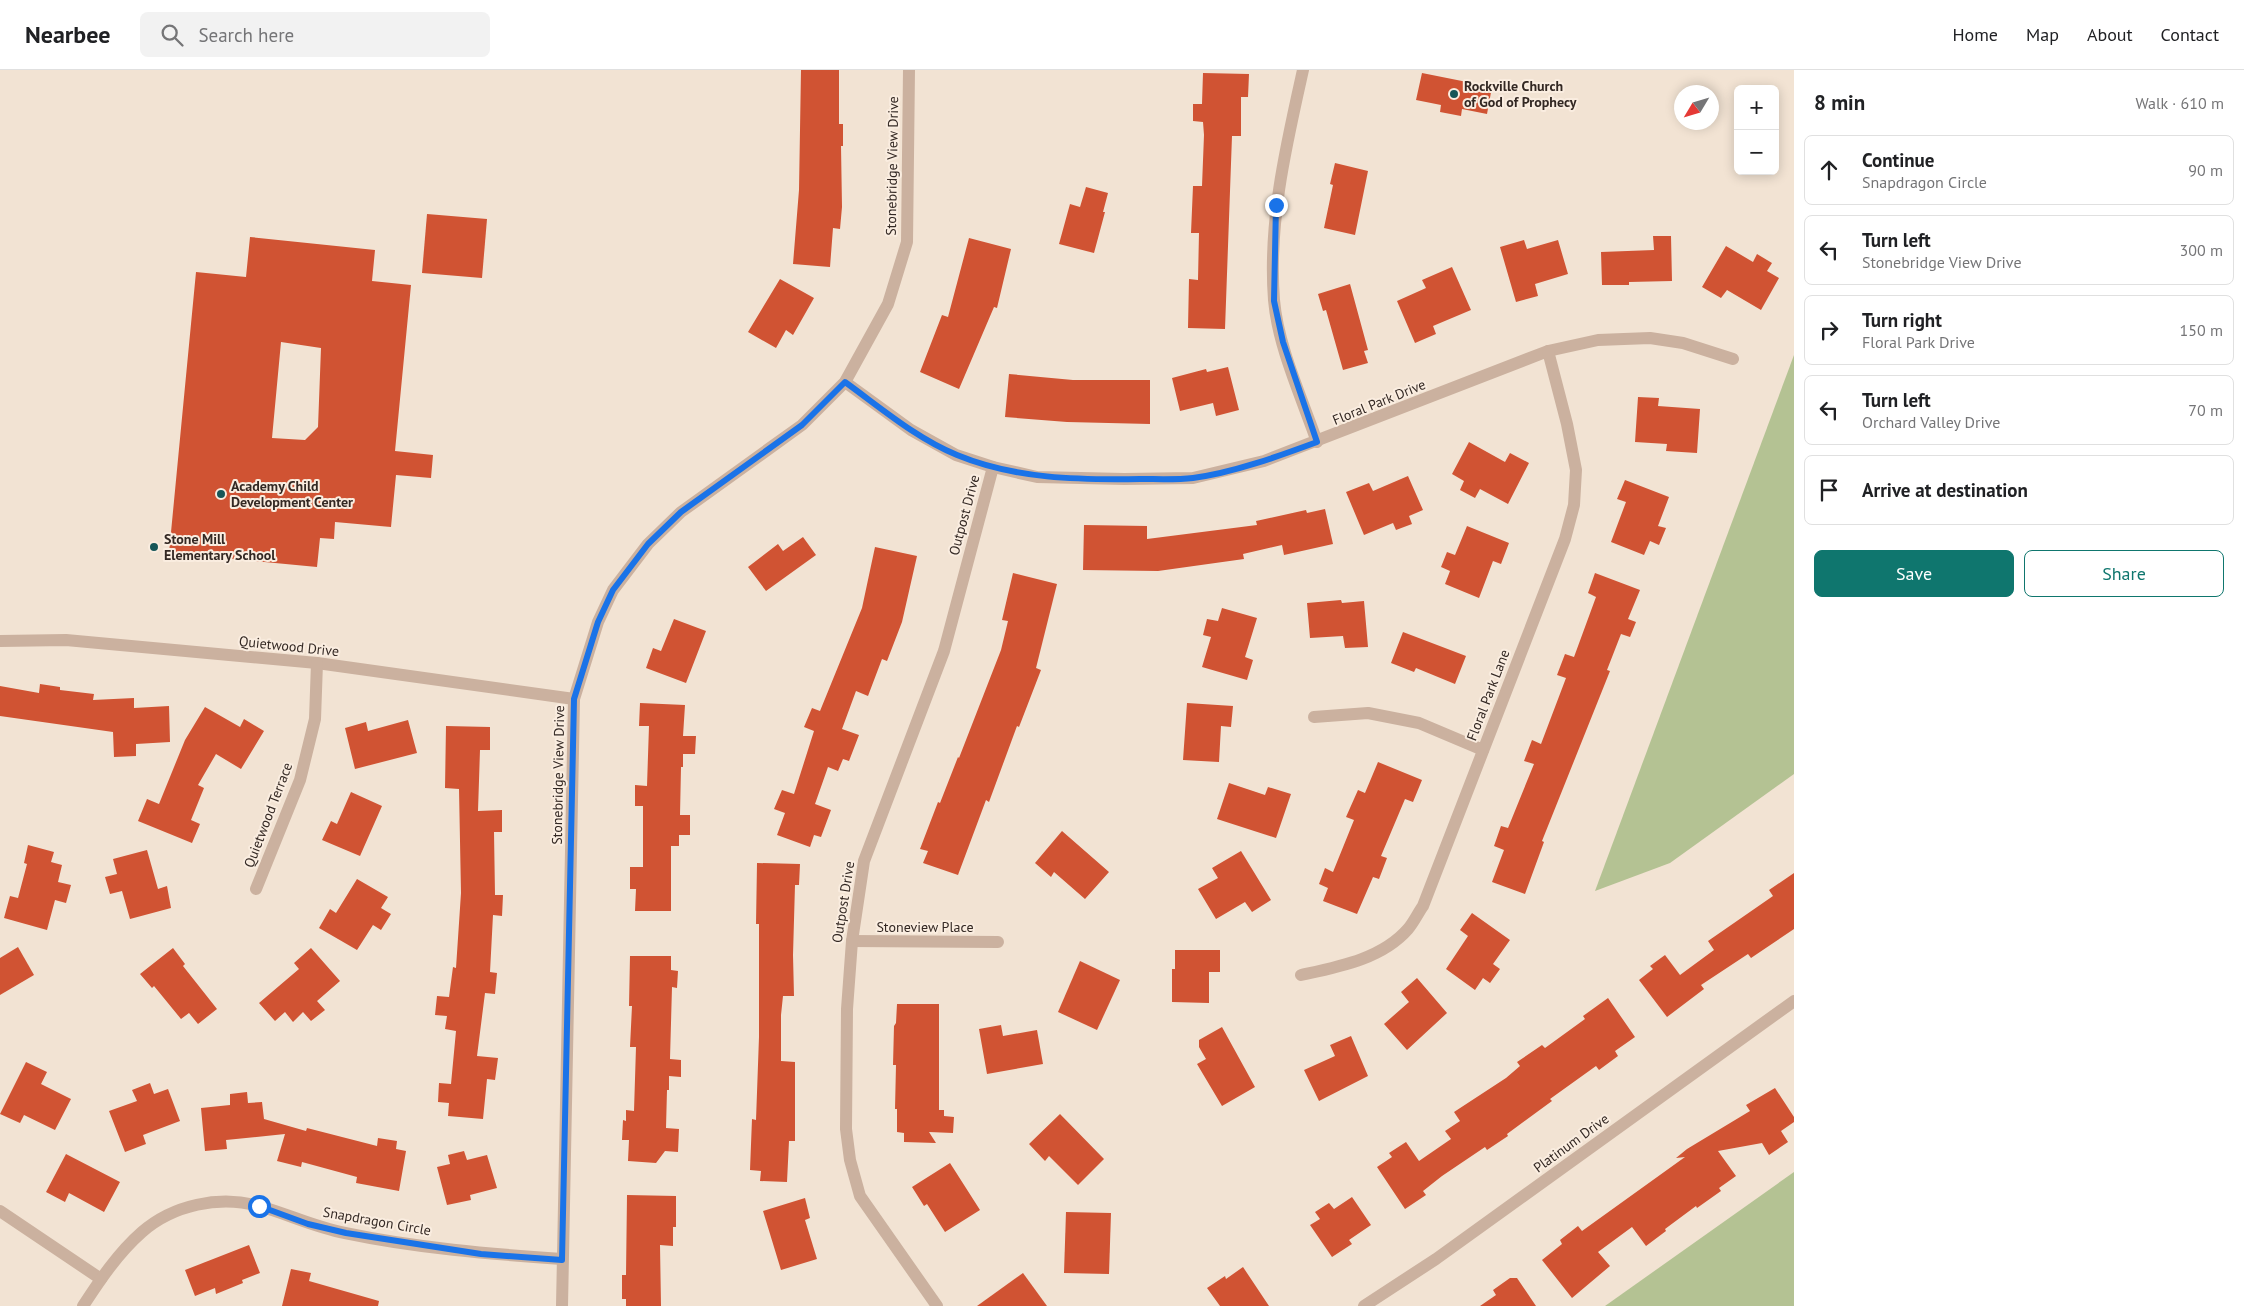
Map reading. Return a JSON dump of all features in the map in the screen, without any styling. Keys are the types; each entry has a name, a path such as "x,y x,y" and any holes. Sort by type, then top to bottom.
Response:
{"street":[{"name":"Stonebridge View Drive","path":"562,1306 574,699 598,622 613,590 648,544 681,512 802,425 845,382 888,304 907,242 909,70"},
{"path":"1302,70 1284,155 1276,205 1274,301 1283,342 1317,442"},
{"name":"Floral Park Drive","path":"845,382 911,430 956,455 993,467 1037,477 1193,478 1264,462 1548,351 1598,340 1650,338 1683,343 1733,358"},
{"name":"Floral Park Lane","path":"1301,975 1344,966 1389,946 1409,928 1423,906 1565,540 1574,505 1576,470 1568,424 1548,351"},
{"name":"Outpost Drive","path":"937,1306 860,1196 850,1160 846,1130 847,1009 852,941 864,861 944,651 993,467"},
{"name":"Quietwood Drive","path":"0,641 66,640 317,664 574,699"},
{"name":"Quietwood Terrace","path":"256,889 300,780 315,719 317,664"},
{"path":"1314,717 1368,712 1419,723 1483,750"},
{"name":"Stoneview Place","path":"852,941 998,942"},
{"name":"Platinum Drive","path":"1364,1306 1444,1254 1794,1001"},
{"name":"Snapdragon Circle","path":"83,1306 101,1279 142,1232 160,1220 211,1201 231,1200 259,1206 308,1224 346,1233 481,1254 562,1260"},
{"path":"0,1211 101,1279"}],"green space":[{"path":"1794,355 1794,774 1670,863 1595,891"},
{"path":"1794,1172 1794,1306 1605,1306"}],"building":[{"path":"801,70 839,70 839,124 843,124 843,146 841,146 842,207 840,229 833,228 830,267 793,264 799,190"},
{"path":"1203,73 1249,74 1248,97 1241,97 1241,136 1232,136 1225,329 1188,328 1189,279 1198,280 1199,233 1191,233 1193,186 1202,186 1204,135 1203,122 1193,121 1193,104 1202,104"},
{"name":"Rockville Church of God of Prophecy","path":"1422,73 1492,87 1487,114 1462,109 1461,116 1440,112 1441,105 1416,100"},
{"path":"1335,163 1368,171 1355,235 1324,228 1333,185 1330,184"},
{"path":"1086,187 1108,193 1094,253 1059,244 1070,204 1080,207"},
{"path":"427,214 487,219 482,278 422,273"},
{"path":"1653,236 1671,236 1672,281 1629,282 1629,285 1602,285 1601,252 1654,250"},
{"path":"250,237 375,250 372,281 411,285 395,451 433,455 431,478 396,475 391,527 335,522 334,539 320,538 317,567 169,553 196,272 246,277","holes":["281,342 321,348 318,427 305,440 272,438"]},
{"path":"969,238 1011,249 997,308 994,307 959,389 920,372 942,315 948,317"},
{"path":"1524,240 1527,249 1558,240 1568,274 1535,284 1538,296 1516,302 1500,247"},
{"path":"1726,246 1753,262 1757,254 1772,263 1767,271 1779,278 1761,310 1727,290 1721,298 1702,287"},
{"path":"1452,267 1471,310 1433,326 1436,334 1415,343 1397,301 1426,288 1422,280"},
{"path":"780,279 814,298 793,335 786,330 776,348 748,332"},
{"path":"1350,284 1368,350 1364,351 1368,363 1343,370 1326,310 1323,311 1318,294"},
{"path":"1228,367 1239,410 1216,416 1213,403 1180,411 1172,378 1206,369 1207,372"},
{"path":"1009,374 1073,380 1150,380 1150,424 1067,422 1005,417"},
{"path":"1638,397 1659,398 1658,406 1700,409 1697,453 1666,451 1667,444 1635,442"},
{"path":"1469,442 1505,462 1510,453 1529,463 1508,504 1480,489 1475,498 1460,490 1464,481 1452,474"},
{"path":"1408,476 1423,510 1409,516 1412,524 1396,530 1393,523 1364,535 1346,492 1369,483 1373,491"},
{"path":"1625,480 1669,497 1658,526 1666,528 1659,545 1650,541 1644,555 1611,542 1626,502 1617,499"},
{"path":"1325,509 1333,544 1284,555 1282,545 1243,554 1244,559 1158,571 1083,570 1084,525 1147,526 1147,539 1257,525 1256,521 1306,510 1307,513"},
{"path":"1467,526 1509,543 1501,564 1493,561 1479,598 1445,584 1450,571 1441,567 1447,552 1455,555"},
{"path":"803,537 816,555 766,591 748,567 778,544 783,551"},
{"path":"875,547 917,556 902,622 887,661 882,659 868,696 856,691 842,729 859,735 849,761 843,759 838,771 828,767 815,804 831,810 821,837 814,835 810,847 777,835 785,813 774,809 782,790 794,794 814,731 804,727 812,708 820,711 862,608"},
{"path":"1013,573 1057,584 1036,668 1041,670 1019,727 1017,726 989,802 986,800 958,875 923,863 928,851 920,849 938,802 940,803 959,758 1001,650 1008,621 1002,620"},
{"path":"1595,573 1640,590 1628,619 1636,622 1630,637 1621,634 1607,670 1610,671 1542,841 1544,842 1525,894 1492,882 1504,850 1494,846 1501,826 1508,828 1534,764 1524,761 1532,740 1541,744 1566,678 1557,675 1565,654 1574,657 1596,597 1588,593"},
{"path":"1341,600 1342,603 1364,601 1368,647 1345,648 1343,636 1310,638 1307,603"},
{"path":"1222,608 1257,618 1245,657 1253,660 1247,680 1202,667 1211,637 1203,635 1207,619 1218,621"},
{"path":"674,619 706,631 686,683 646,668 653,648 661,651"},
{"path":"1403,632 1466,656 1455,684 1416,668 1414,672 1391,663"},
{"path":"40,684 60,687 60,690 94,694 93,700 134,698 134,708 169,706 170,742 136,744 136,756 114,757 113,732 0,716 0,686 39,693"},
{"path":"640,703 685,705 683,736 696,736 695,754 683,754 683,767 681,767 680,815 690,815 690,835 679,835 679,846 671,846 671,911 635,911 636,889 630,889 630,867 643,867 643,806 635,806 635,785 647,786 649,726 639,726"},
{"path":"1187,703 1233,706 1231,727 1221,726 1219,762 1183,760"},
{"path":"205,707 240,727 244,719 264,731 241,769 216,754 198,785 204,788 191,820 200,824 192,843 138,821 147,799 159,804 185,740"},
{"path":"408,720 417,753 355,769 345,728 366,722 368,731"},
{"path":"446,726 490,727 490,750 480,750 478,811 502,810 502,832 494,832 495,895 503,895 502,916 493,915 490,972 497,973 495,994 485,993 477,1056 498,1058 495,1080 487,1079 483,1119 448,1116 449,1103 438,1102 439,1083 451,1084 456,1031 445,1029 447,1016 435,1015 437,996 449,997 453,967 456,968 461,893 459,789 445,788"},
{"path":"1378,762 1422,780 1413,802 1405,799 1381,856 1387,858 1379,879 1373,877 1357,914 1323,901 1328,888 1319,884 1325,868 1333,872 1354,820 1346,817 1358,790 1365,793"},
{"path":"1229,783 1265,795 1268,787 1291,794 1276,838 1217,819"},
{"path":"351,792 382,806 360,856 322,840 331,821 337,824"},
{"path":"1062,831 1109,872 1085,899 1054,872 1051,877 1035,863"},
{"path":"28,845 54,852 51,862 62,865 58,882 71,885 66,903 55,900 47,930 4,918 10,896 18,898 27,864 24,863"},
{"path":"147,850 158,889 167,886 171,908 130,919 122,891 110,894 105,877 117,874 113,859"},
{"path":"1241,851 1271,900 1252,912 1245,902 1216,919 1198,889 1218,878 1212,868"},
{"path":"757,863 800,864 799,885 795,885 794,996 783,996 781,1015 781,1061 795,1062 795,1141 789,1141 787,1182 760,1181 761,1171 750,1170 752,1119 756,1120 759,1037 759,924 756,924"},
{"path":"1794,873 1794,929 1751,958 1748,954 1701,985 1704,989 1667,1017 1639,980 1653,969 1650,966 1665,955 1680,975 1714,950 1708,941 1773,896 1769,890"},
{"path":"357,879 388,897 381,908 391,914 381,930 373,925 357,950 319,928 330,909 336,913"},
{"path":"1472,913 1510,940 1493,964 1500,969 1490,983 1483,978 1475,990 1446,969 1468,936 1460,930"},
{"path":"18,947 34,975 0,995 0,958"},
{"path":"173,948 185,964 183,966 217,1009 198,1024 189,1013 181,1019 154,986 152,988 140,974"},
{"path":"311,948 340,981 317,1001 325,1010 311,1021 303,1012 293,1022 285,1012 275,1021 259,1003 299,969 294,963"},
{"path":"1175,950 1220,950 1220,972 1209,972 1209,1003 1172,1002 1172,969 1175,969"},
{"path":"630,956 671,956 671,970 678,971 677,988 672,987 670,1059 681,1060 681,1077 669,1076 666,1128 679,1129 678,1152 665,1151 656,1163 628,1161 629,1140 622,1140 623,1120 626,1121 626,1110 634,1111 636,1047 630,1047 632,1006 629,1006"},
{"path":"1080,961 1120,980 1097,1030 1058,1012"},
{"path":"1417,978 1447,1013 1407,1050 1384,1024 1409,1002 1401,992"},
{"path":"1608,998 1635,1037 1615,1051 1618,1056 1599,1070 1596,1066 1550,1099 1552,1101 1507,1134 1508,1136 1487,1150 1485,1147 1442,1176 1423,1191 1426,1195 1405,1209 1377,1167 1392,1157 1389,1153 1406,1142 1419,1161 1451,1139 1445,1131 1460,1121 1454,1112 1506,1078 1520,1066 1517,1062 1542,1045 1545,1048 1585,1019 1583,1016"},
{"path":"897,1004 939,1004 939,1110 944,1110 944,1116 954,1117 953,1133 929,1132 936,1143 904,1142 904,1133 897,1132 897,1109 895,1109 896,1065 893,1065 894,1026 896,1023"},
{"path":"1001,1025 1003,1036 1037,1030 1043,1064 987,1074 979,1029"},
{"path":"1222,1027 1255,1087 1222,1106 1197,1064 1206,1059 1199,1047 1199,1040"},
{"path":"1351,1036 1368,1076 1319,1101 1304,1070 1335,1056 1330,1045"},
{"path":"26,1062 47,1072 41,1084 71,1099 55,1130 24,1115 20,1123 0,1114"},
{"path":"150,1083 154,1094 168,1089 180,1121 143,1135 146,1144 125,1152 109,1111 137,1101 132,1090"},
{"path":"1775,1088 1794,1117 1794,1122 1781,1131 1788,1142 1769,1155 1762,1143 1718,1151 1736,1176 1719,1188 1721,1191 1697,1208 1696,1206 1646,1246 1632,1227 1598,1252 1610,1266 1572,1298 1542,1260 1562,1244 1560,1240 1578,1226 1582,1231 1685,1157 1676,1158 1687,1149 1750,1111 1746,1105"},
{"path":"247,1092 248,1103 262,1102 264,1119 306,1131 307,1128 377,1146 378,1138 397,1141 396,1149 406,1151 399,1191 356,1183 357,1177 302,1162 301,1167 277,1161 285,1134 226,1140 227,1149 205,1151 201,1108 230,1105 230,1094"},
{"path":"1060,1114 1104,1159 1078,1185 1049,1156 1045,1161 1029,1144"},
{"path":"464,1151 467,1160 487,1155 497,1188 470,1195 471,1200 447,1205 437,1167 450,1164 448,1155"},
{"path":"66,1154 120,1182 104,1212 69,1193 65,1202 46,1192"},
{"path":"950,1163 980,1210 945,1232 927,1204 924,1206 912,1187"},
{"path":"627,1195 676,1196 676,1227 673,1227 673,1246 660,1245 661,1306 626,1306 626,1299 622,1299 622,1275 626,1275"},
{"path":"1352,1197 1371,1225 1349,1240 1352,1244 1332,1257 1310,1225 1320,1219 1315,1212 1329,1203 1334,1209"},
{"path":"805,1198 810,1218 805,1220 817,1259 781,1270 763,1211"},
{"path":"1066,1212 1111,1213 1109,1274 1064,1273"},
{"path":"249,1245 260,1273 242,1280 243,1283 216,1294 215,1288 195,1296 185,1270"},
{"path":"1243,1267 1269,1306 1220,1306 1207,1288 1225,1276 1226,1279"},
{"path":"291,1269 311,1273 309,1281 379,1301 378,1306 282,1306"},
{"path":"1023,1273 1047,1306 977,1306"},
{"path":"1510,1278 1517,1278 1536,1306 1480,1306 1496,1295 1493,1290"}],"place":[{"name":"Rockville Church of God of Prophecy","path":"1454,94"},
{"name":"Academy Child Development Center","path":"221,494"},
{"name":"Stone Mill Elementary School","path":"154,547"}],"route":[{"path":"259,1206 308,1224 346,1233 481,1254 562,1260 574,699 598,622 613,590 648,544 681,512 802,425 845,382 911,430 956,455 993,467 1037,477 1193,478 1264,462 1317,442 1283,342 1274,301 1276,205"}]}
